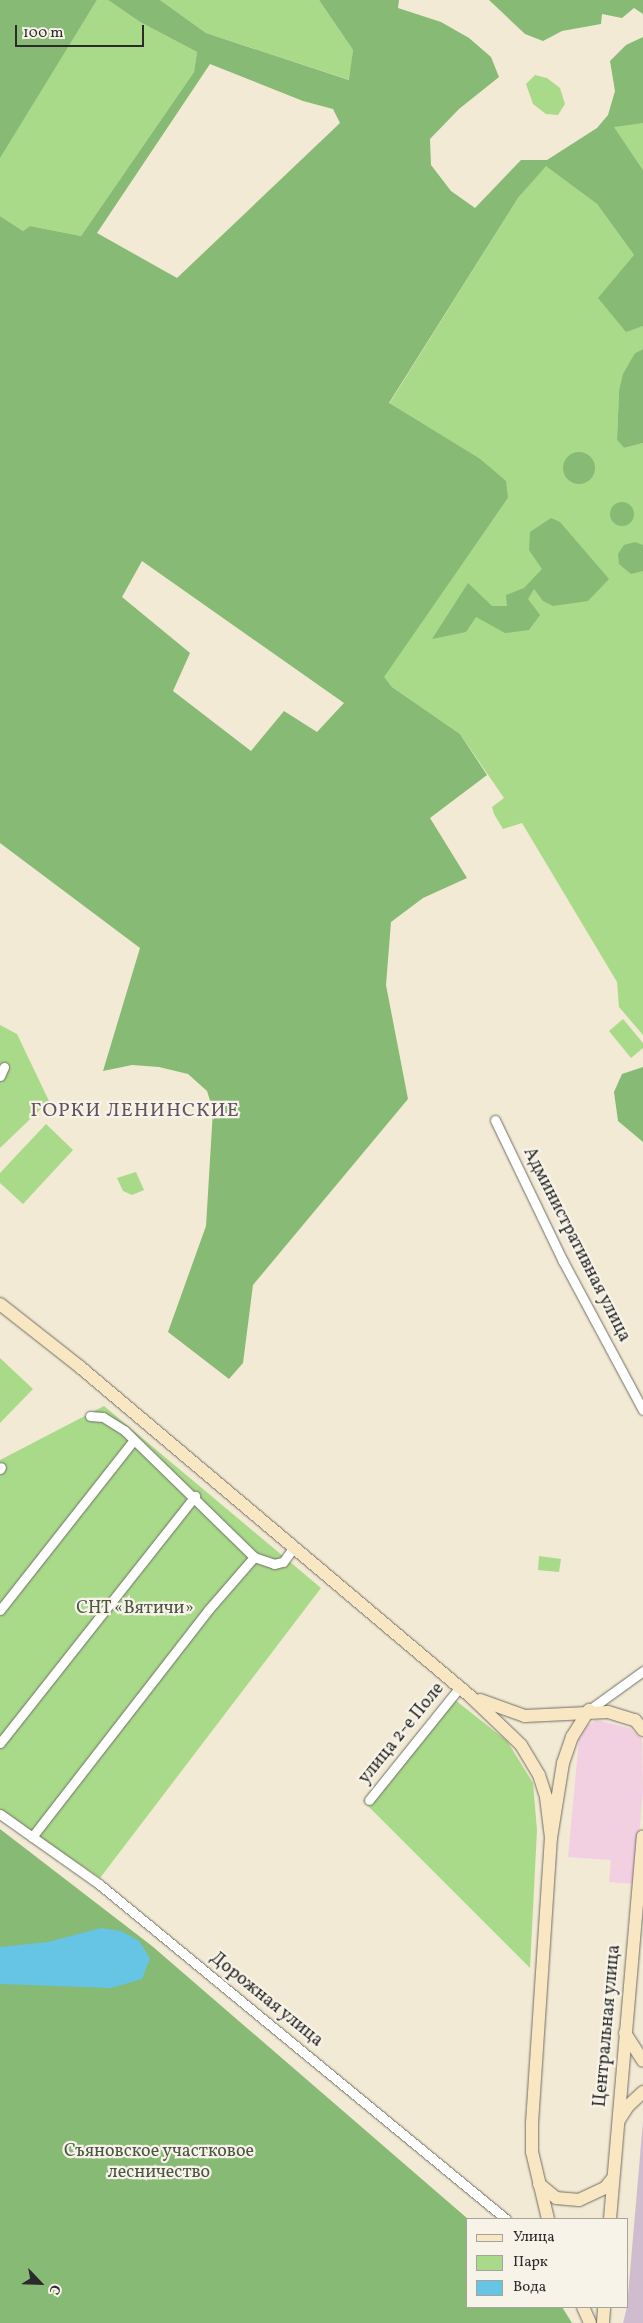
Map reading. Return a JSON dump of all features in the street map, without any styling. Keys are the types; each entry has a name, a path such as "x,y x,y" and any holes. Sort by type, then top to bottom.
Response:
{"main road":[{"path":"0,1304 294,1547 471,1697 520,1745 539,1775 546,1797 551,1838"},
{"path":"471,1697 525,1716 590,1710 608,1712 635,1720 643,1730"},
{"path":"548,2218 532,2152 532,2123 551,1838 563,1763 572,1737 590,1710"},
{"name":"Центральная улица","path":"610,2218 624,2034 643,1836"},
{"path":"624,2034 643,2061"},
{"path":"618,2122 628,2106 643,2092"},
{"path":"539,2184 556,2198 579,2200 605,2188 613,2178"},
{"path":"583,2308 590,2323"},
{"path":"603,2323 604,2308"}],"street":[{"path":"0,1076 4,1067"},
{"name":"Административная улица","path":"495,1120 563,1261 643,1410"},
{"path":"90,1416 102,1417 134,1440 194,1496 254,1557 274,1564 284,1562 294,1547"},
{"path":"0,1610 134,1440"},
{"path":"0,1743 194,1496"},
{"path":"32,1837 209,1609 254,1557"},
{"path":"590,1710 643,1671"},
{"name":"улица 2-е Поле","path":"369,1800 460,1687"},
{"name":"Дорожная улица","path":"0,1814 99,1884 505,2218"}],"shaded area":[{"path":"596,1720 629,1728 642,1739 643,1790 635,1884 609,1882 611,1860 568,1857 579,1739 586,1727"},
{"path":"643,2121 643,2323 623,2323 628,2308"}],"green space":[{"path":"0,0 97,0 0,158"},
{"path":"97,0 108,0 140,22 197,52 194,72 81,236 30,226 23,231 0,216 0,157"},
{"path":"108,0 160,0 206,33 349,80 353,50 319,0 399,0 398,8 441,22 469,38 491,57 499,77 459,109 430,139 431,165 451,191 475,208 521,160 547,160 597,128 608,115 615,91 610,61 626,45 643,37 643,123 614,127 643,170 643,326 626,332 598,298 634,255 597,204 546,166 518,198 389,403 479,458 506,481 508,498 384,677 392,687 460,734 487,775 430,818 467,878 423,898 391,922 386,985 408,1099 253,1285 243,1363 229,1379 168,1332 206,1226 213,1110 207,1091 188,1074 159,1067 132,1065 103,1071 140,948 0,843 0,216 23,231 30,226 81,236 194,72 197,52 140,22","holes":["210,64 303,101 333,109 340,123 177,278 97,233","142,561 344,703 317,732 284,711 251,751 173,691 190,653 122,597"]},
{"path":"160,0 319,0 353,50 350,80 206,33"},
{"path":"489,0 643,0 643,14 634,8 622,18 602,14 601,24 562,31 543,41 525,34"},
{"path":"535,75 547,78 560,88 565,104 558,115 546,114 533,104 526,84"},
{"path":"633,122 643,123 643,170 613,126"},
{"path":"546,165 597,204 634,255 626,331 643,326 643,349 635,353 619,391 617,440 624,448 643,443 643,1035 619,1007 617,982 522,823 503,829 492,807 504,798 460,734 392,687 383,677 508,498 479,458 389,404 518,198"},
{"path":"643,349 643,443 624,448 617,440 619,391 623,374 635,353"},
{"path":"579,452 585,453 590,457 594,462 594,474 590,479 585,483 579,484 573,483 568,479 564,474 563,468 564,462 568,457 573,453"},
{"path":"622,502 630,506 634,514 630,522 622,526 614,522 610,514 614,506"},
{"path":"551,518 560,522 609,579 588,601 553,606 543,601 534,589 528,599 540,615 529,630 505,633 476,617 466,632 432,639 468,583 492,606 507,606 506,595 524,588 542,569 529,550 530,532"},
{"path":"635,542 643,545 643,571 631,574 619,564 618,554 624,545"},
{"path":"623,1019 643,1043 643,1048 631,1058 609,1031"},
{"path":"0,1025 17,1034 49,1101 0,1148"},
{"path":"643,1067 643,1142 618,1121 614,1092 622,1074"},
{"path":"46,1124 73,1150 23,1204 0,1183 0,1173"},
{"path":"136,1172 144,1190 132,1195 123,1191 117,1178"},
{"path":"0,1358 33,1389 0,1423"},
{"name":"СНТ «Вятичи»","path":"104,1406 321,1588 100,1878 0,1811 0,1460"},
{"path":"539,1556 561,1559 559,1572 538,1570"},
{"path":"450,1696 507,1741 533,1783 537,1830 530,1968 363,1801"},
{"name":"Съяновское участковое лесничество","path":"0,1829 152,1946 467,2218 466,2308 563,2308 572,2323 0,2323"}],"water":[{"path":"101,1928 121,1931 139,1941 150,1958 142,1979 111,1988 0,1984 0,1947 48,1942"}],"district":[{"name":"ГОРКИ ЛЕНИНСКИЕ","path":"135,1111"}]}
